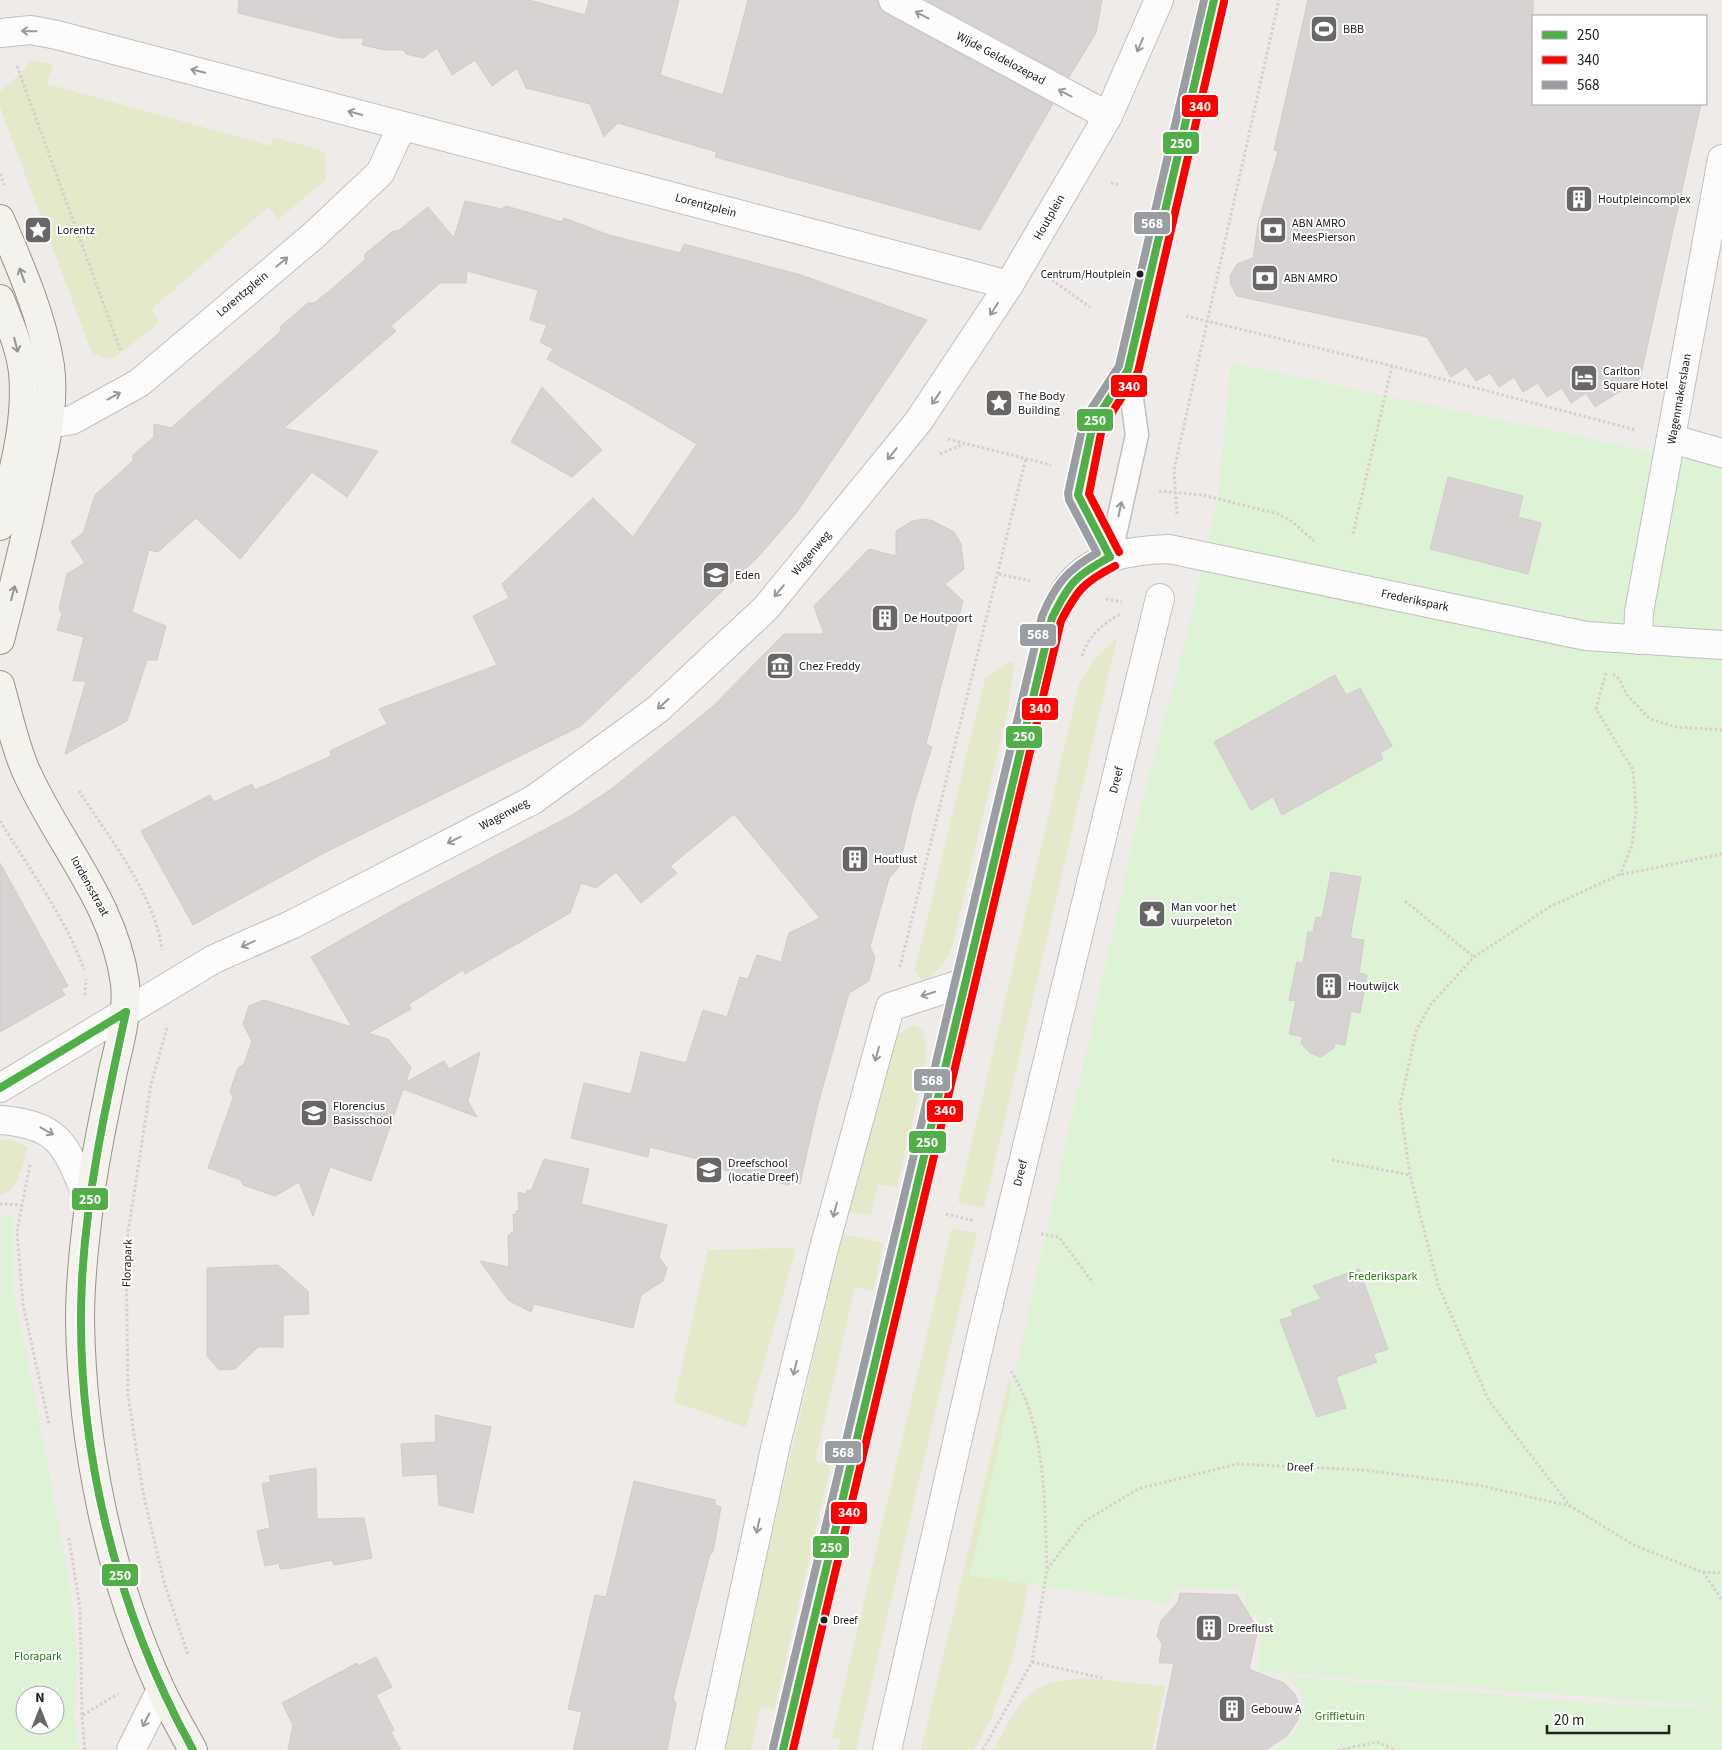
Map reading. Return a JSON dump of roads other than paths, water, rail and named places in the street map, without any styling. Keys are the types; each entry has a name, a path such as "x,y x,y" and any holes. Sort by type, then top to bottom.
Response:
{"main road":[{"path":"0,219 44,333 50,367 52,395 49,424 23,554 0,640"},
{"path":"0,298 14,336 23,370 22,433 0,526"},
{"name":"Iordensstraat","path":"0,685 25,770 106,913 119,948 125,985 126,1012"},
{"name":"Iordensstraat","path":"0,743 25,770"},
{"path":"126,1012 95,1156 80,1317 82,1356 89,1425 100,1497 113,1552 140,1638 161,1690 193,1750"}],"street":[{"name":"Wijde Geldelozepad","path":"893,0 1108,116"},
{"name":"Houtplein","path":"918,422 1009,285 1108,116 1159,0"},
{"name":"Lorentzplein","path":"0,33 30,30 57,35 1009,285"},
{"name":"Lorentzplein","path":"49,424 72,420 139,383 313,236 380,173 402,126"},
{"name":"Wagenmakerslaan","path":"1638,640 1639,612 1722,159"},
{"name":"Wagenweg","path":"0,1088 214,959 293,924 533,800 658,709 766,608 918,422"},
{"path":"1672,440 1722,453"},
{"name":"Frederikspark","path":"1110,557 1139,550 1169,549 1586,636 1722,645"},
{"path":"783,1750 1052,618 1066,589 1086,570 1110,557"},
{"name":"Dreef","path":"887,1750 983,1328 1160,598"},
{"path":"710,1750 785,1406 824,1248 890,1006 966,982"},
{"path":"0,1120 21,1122 41,1128 55,1136 64,1144 90,1200"},
{"path":"131,1750 161,1690"}],"lane":[{"path":"1110,557 1078,496 1094,424 1128,370 1214,0"},
{"path":"1110,557 1136,435 1128,370"}],"place":[{"name":"BBB","path":"1324,29"},
{"name":"Houtpleincomplex","path":"1579,199"},
{"name":"Lorentz","path":"38,230"},
{"name":"ABN AMRO MeesPierson","path":"1273,230"},
{"name":"Centrum/Houtplein","path":"1140,274"},
{"name":"ABN AMRO","path":"1265,278"},
{"name":"Carlton Square Hotel","path":"1584,378"},
{"name":"The Body Building","path":"999,403"},
{"name":"Eden","path":"716,575"},
{"name":"De Houtpoort","path":"885,618"},
{"name":"Chez Freddy","path":"780,666"},
{"name":"Houtlust","path":"855,859"},
{"name":"Man voor het vuurpeleton","path":"1152,914"},
{"name":"Houtwijck","path":"1329,986"},
{"name":"Florencius Basisschool","path":"314,1113"},
{"name":"Dreefschool (locatie Dreef)","path":"709,1170"},
{"name":"Dreef","path":"824,1620"},
{"name":"Dreeflust","path":"1209,1628"},
{"name":"Gebouw A","path":"1232,1709"}],"park label":[{"name":"Florapark","path":"38,1656"},
{"name":"Griffietuin","path":"1340,1716"}]}
